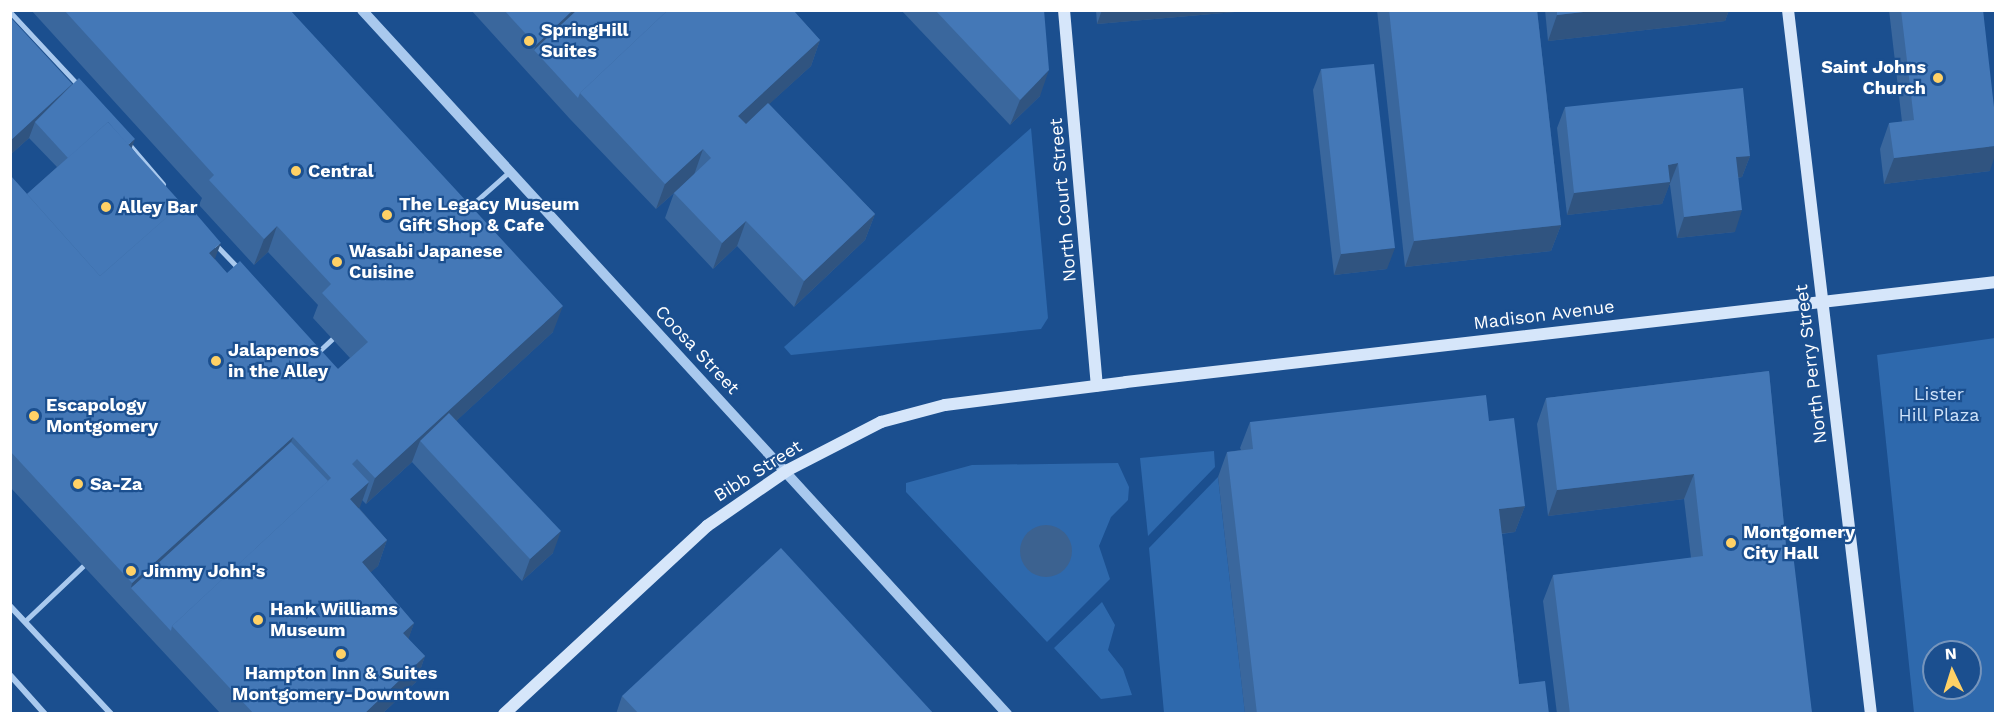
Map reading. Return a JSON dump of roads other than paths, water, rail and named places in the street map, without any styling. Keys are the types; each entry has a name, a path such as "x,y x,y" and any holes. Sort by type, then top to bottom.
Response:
{"main road":[{"name":"North Court Street","path":"1064,10 1097,386"},
{"name":"North Perry Street","path":"1788,10 1871,714"},
{"name":"Madison Avenue","path":"1097,386 1822,300 1995,282"},
{"name":"Bibb Street","path":"504,714 707,526 788,470 881,422 945,405 1097,386"}],"street":[{"name":"Coosa Street","path":"362,10 508,172 788,470 1007,714"},
{"path":"10,12 86,94"},
{"path":"125,139 171,193"},
{"path":"462,214 508,172"},
{"path":"210,238 248,279"},
{"path":"310,360 332,339"},
{"path":"309,345 316,353"},
{"path":"25,621 83,566"},
{"path":"10,606 111,714"},
{"path":"10,675 45,714"}],"place":[{"name":"SpringHill Suites","path":"529,41"},
{"name":"Saint Johns Church","path":"1938,78"},
{"name":"Central","path":"296,171"},
{"name":"Alley Bar","path":"106,207"},
{"name":"The Legacy Museum Gift Shop & Cafe","path":"387,215"},
{"name":"Wasabi Japanese Cuisine","path":"337,262"},
{"name":"Jalapenos in the Alley","path":"216,361"},
{"name":"Escapology Montgomery","path":"34,416"},
{"name":"Sa-Za","path":"78,484"},
{"name":"Montgomery City Hall","path":"1731,543"},
{"name":"Jimmy John's","path":"131,571"},
{"name":"Hank Williams Museum","path":"258,620"},
{"name":"Hampton Inn & Suites Montgomery-Downtown","path":"341,654"}],"park label":[{"name":"Lister Hill Plaza","path":"1939,405"}]}
